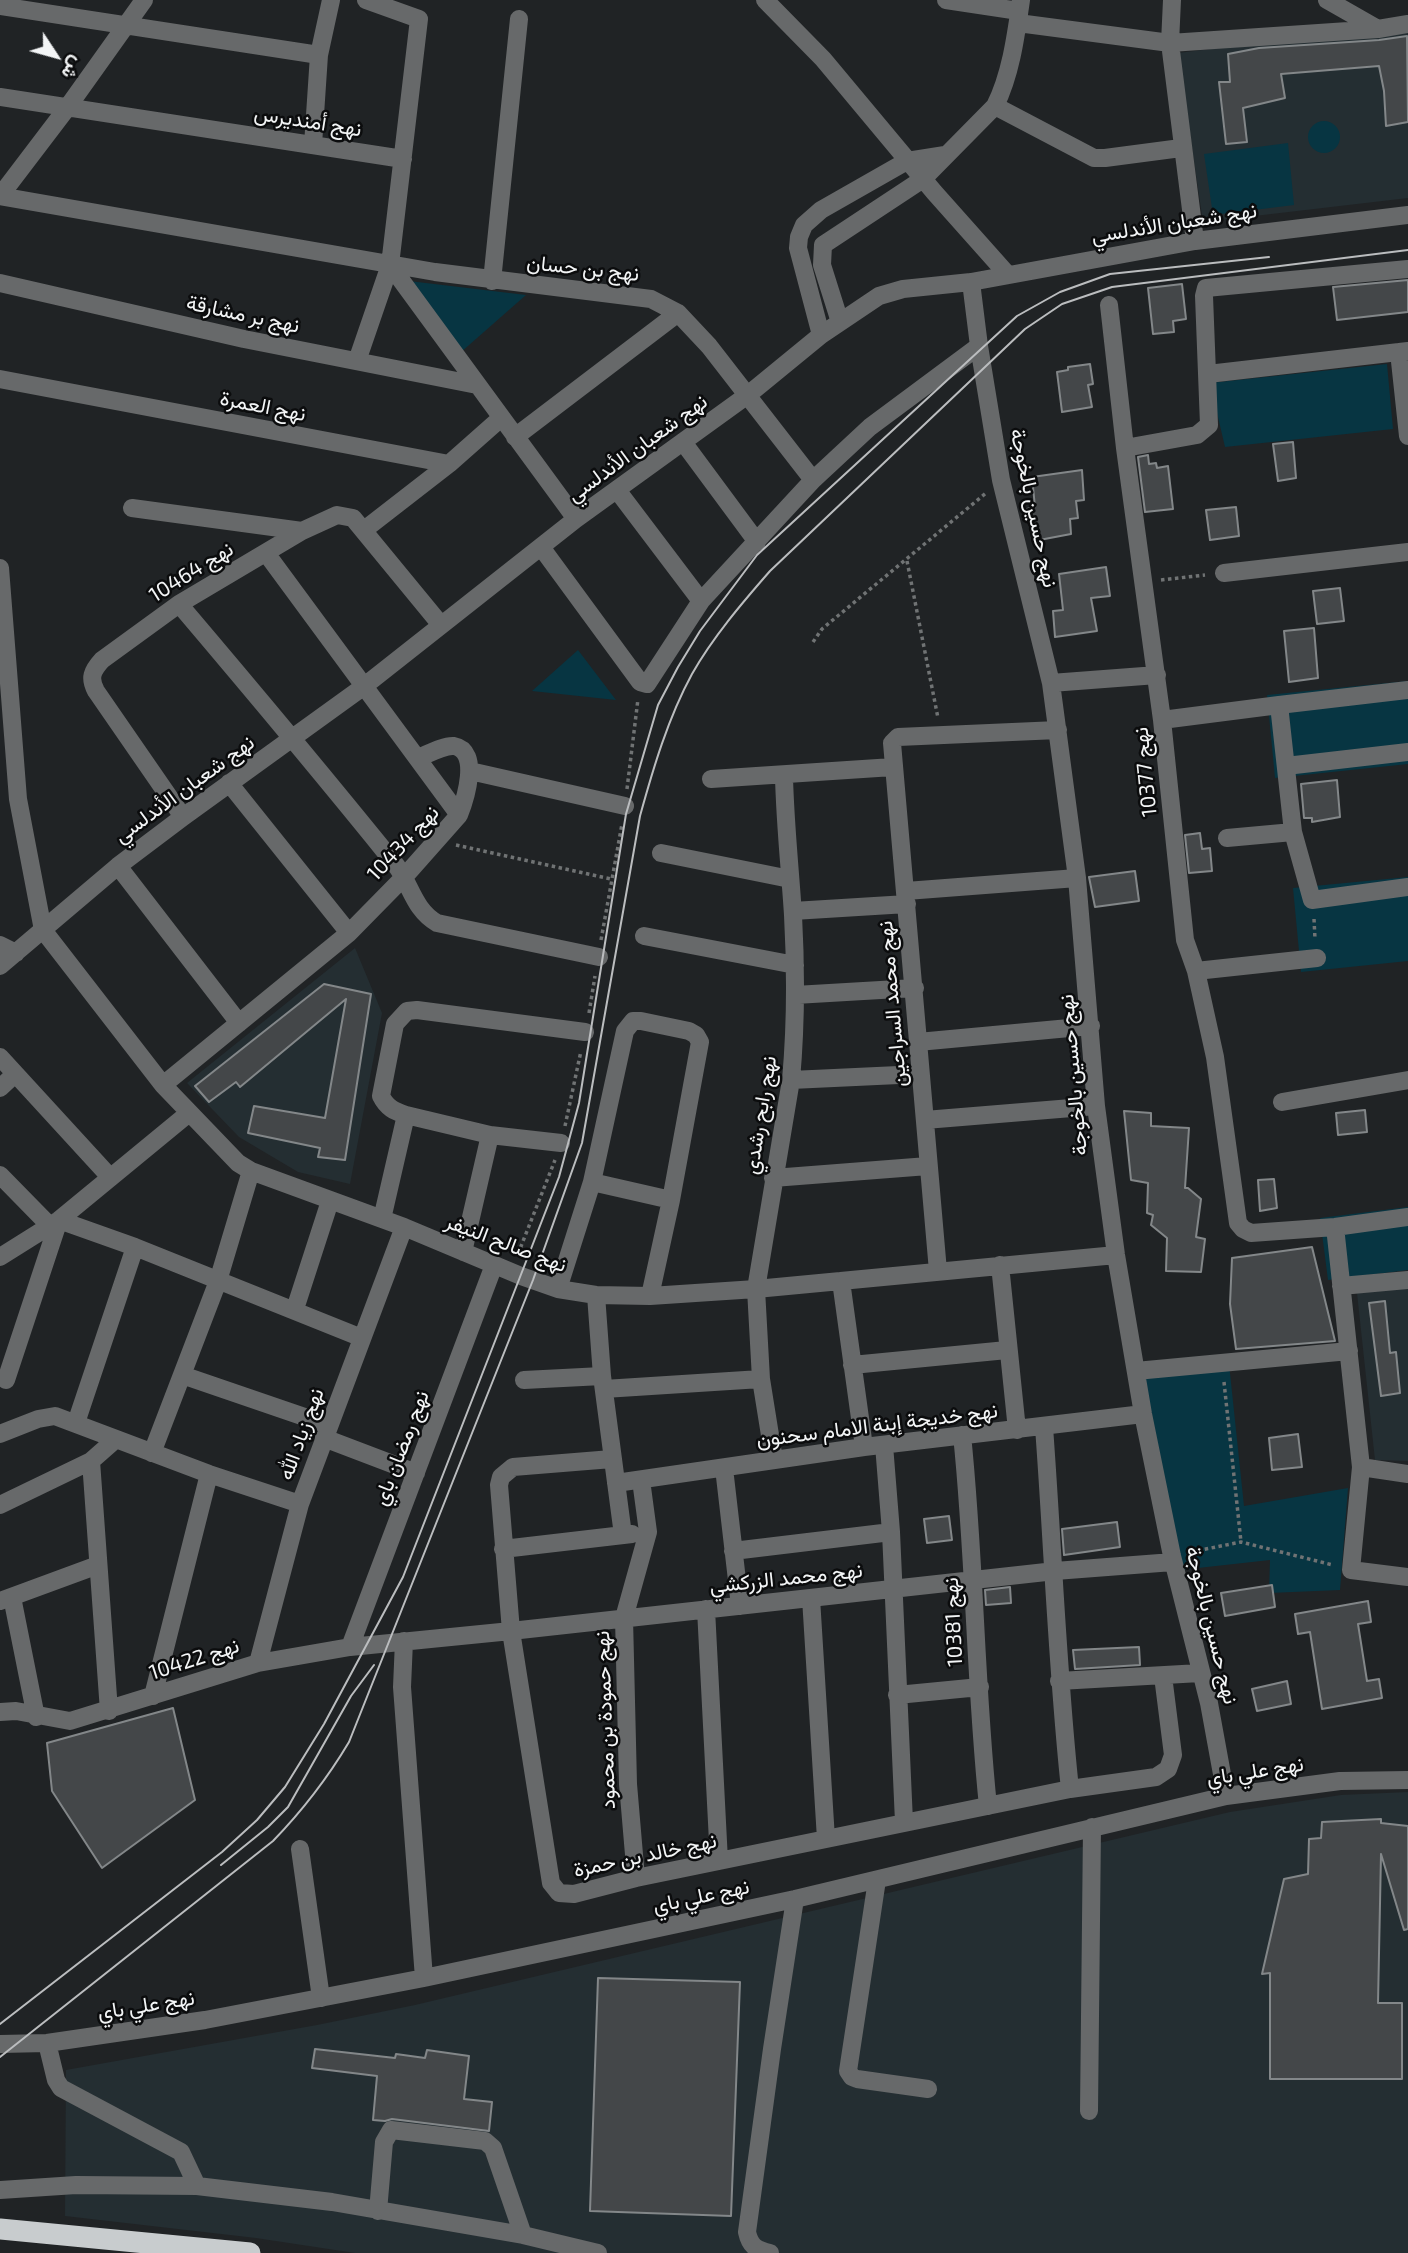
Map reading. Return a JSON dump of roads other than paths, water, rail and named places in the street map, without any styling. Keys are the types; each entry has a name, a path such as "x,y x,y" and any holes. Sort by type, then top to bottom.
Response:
{"highway":[{"path":"0,2229 250,2253"}],"street":[{"path":"0,196 144,0"},
{"path":"313,145 319,55 331,0"},
{"path":"357,361 390,265 419,19 366,0"},
{"path":"765,0 823,59 1007,274"},
{"path":"946,0 1019,11 1170,43 1378,29 1408,24"},
{"path":"1172,0 1170,43 1181,148 1195,241"},
{"path":"1327,0 1378,29"},
{"path":"0,6 319,55"},
{"path":"840,322 822,265 823,245 923,179 995,106 1002,91 1019,11"},
{"path":"492,281 519,19"},
{"name":"نهج أمنديرس","path":"0,97 403,159"},
{"path":"995,106 1094,158 1181,148"},
{"path":"821,335 798,248 804,225 821,210 907,160 945,155"},
{"name":"نهج بن حسان","path":"0,196 390,265 492,281 651,299 678,313 709,346 749,394 813,480"},
{"name":"نهج شعبان الأندلسي","path":"0,966 8,949 43,930 118,866 363,687 576,519 749,394 821,335 890,292 971,282 1195,241 1408,215"},
{"path":"390,265 576,519"},
{"path":"1125,448 1202,432 1210,422 1204,296 1208,287 1408,269"},
{"name":"نهج حسين بالخوجة","path":"971,282 1001,480 1051,683 1077,878 1096,1106 1116,1255 1143,1414 1172,1559 1211,1714 1226,1796"},
{"name":"نهج بر مشارقة","path":"0,283 244,339 477,385"},
{"name":"نهج 10377","path":"1109,304 1125,448 1163,720 1185,940 1196,971 1215,1057 1238,1223 1243,1230 1251,1233 1335,1227"},
{"path":"515,437 678,313"},
{"path":"541,547 640,682 646,684 701,601 813,480 870,427 979,346"},
{"path":"1208,374 1404,352 1408,436"},
{"name":"نهج العمرة","path":"0,379 449,464"},
{"path":"364,530 449,464 501,418"},
{"path":"683,442 757,542"},
{"path":"617,490 701,601"},
{"path":"132,508 302,531"},
{"name":"نهج 10464","path":"183,817 96,691 91,681 93,669 102,660 179,604 302,531 326,519 344,515 353,518 364,530 441,625"},
{"path":"1224,573 1408,552"},
{"name":"نهج 10434","path":"163,1085 349,933 459,815 266,553"},
{"path":"0,568 18,799 43,930"},
{"path":"179,604 405,876 418,908 427,917 437,923 599,957"},
{"path":"1051,683 1157,675"},
{"path":"1163,720 1408,690"},
{"path":"1279,705 1293,832 1312,900 1408,887"},
{"name":"نهج محمد السراجين","path":"937,1271 915,988 892,743 898,737 1058,730"},
{"path":"418,758 450,746 457,747 466,754 470,771 468,788 459,815"},
{"path":"1286,766 1408,752"},
{"path":"711,779 893,767"},
{"path":"470,771 625,806"},
{"name":"نهج رابح رشدي","path":"775,1460 761,1379 756,1289 791,1080 795,965 784,776"},
{"path":"229,783 349,933"},
{"path":"1227,838 1293,832"},
{"path":"661,853 789,879"},
{"path":"118,866 239,1023"},
{"path":"793,911 1077,878"},
{"name":"نهج صالح النيفر","path":"43,930 163,1085 226,1153 251,1171 404,1227 558,1289 596,1295 650,1296 756,1289 1116,1255"},
{"path":"644,936 795,965"},
{"path":"1196,971 1317,958"},
{"path":"795,995 915,988"},
{"path":"561,1143 490,1135 392,1110 381,1096 396,1024 407,1011 417,1010 585,1032"},
{"path":"558,1289 592,1182 625,1031 633,1021 689,1031 696,1035 700,1042 650,1296"},
{"path":"918,1042 1091,1026"},
{"path":"0,1057 110,1177"},
{"path":"0,1088 15,1074"},
{"path":"791,1080 920,1074"},
{"path":"1282,1102 1408,1080"},
{"path":"925,1120 1096,1106"},
{"path":"0,1257 54,1223 189,1113"},
{"path":"382,1219 406,1115"},
{"path":"463,1252 490,1135"},
{"path":"773,1178 928,1167"},
{"path":"152,1454 218,1281 251,1171"},
{"path":"0,1175 54,1223 135,1247 362,1338"},
{"path":"592,1182 671,1200"},
{"path":"295,1309 330,1201"},
{"path":"1408,1217 1335,1227 1361,1467 1351,1570 1408,1577"},
{"path":"6,1380 54,1223"},
{"name":"نهج زياد الله","path":"258,1663 300,1504 404,1227"},
{"path":"76,1423 135,1247"},
{"path":"999,1265 1017,1430"},
{"name":"نهج رمضان باي","path":"350,1647 416,1473 503,1269"},
{"path":"1341,1286 1408,1280"},
{"path":"841,1281 864,1447"},
{"path":"596,1295 603,1382 623,1535"},
{"path":"852,1364 1007,1350"},
{"path":"1136,1371 1349,1351"},
{"path":"182,1375 326,1432 416,1473"},
{"path":"524,1380 603,1382 761,1379"},
{"name":"نهج خديجة إبنة الامام سحنون","path":"616,1483 864,1447 1143,1414"},
{"path":"0,1434 48,1416 76,1423 152,1454 300,1504"},
{"path":"1044,1427 1055,1571 1059,1681 1070,1789"},
{"name":"نهج 10381","path":"962,1436 970,1510 988,1806"},
{"path":"0,1505 91,1461 116,1439"},
{"path":"884,1445 891,1532 904,1822"},
{"name":"نهج خالد بن حمزة","path":"612,1459 513,1467 501,1478 499,1485 511,1631 551,1883 559,1893 574,1895 636,1878 904,1822 1070,1789 1156,1777 1168,1769 1174,1755 1163,1676"},
{"path":"91,1461 109,1711"},
{"path":"1361,1467 1408,1474"},
{"path":"724,1468 740,1606"},
{"path":"153,1696 209,1474"},
{"name":"نهج حمودة بن محمود","path":"636,1878 628,1784 624,1618 648,1532 642,1480"},
{"path":"503,1549 648,1532"},
{"path":"733,1551 891,1532"},
{"name":"نهج محمد الزركشي","path":"404,1641 1172,1559"},
{"path":"36,1717 6,1599 98,1565"},
{"path":"811,1598 827,1839"},
{"path":"706,1609 719,1861"},
{"path":"404,1641 402,1687 424,1978"},
{"name":"نهج 10422","path":"0,1712 16,1711 36,1717 70,1721 258,1663 350,1647 404,1641"},
{"path":"1059,1681 1200,1673"},
{"path":"897,1695 980,1687"},
{"name":"نهج علي باي","path":"0,2044 47,2043 205,2020 424,1978 795,1899 1226,1796 1340,1781 1408,1780"},
{"path":"1089,2111 1092,1828"},
{"path":"300,1849 321,1998"},
{"path":"877,1880 848,2071 857,2079 928,2089"},
{"path":"770,2253 756,2249 750,2243 747,2232 795,1899"},
{"path":"47,2043 56,2080 61,2088 181,2152 197,2186"},
{"path":"378,2210 384,2142 391,2130 485,2141 493,2148 523,2235"},
{"path":"0,2190 75,2185 197,2186 332,2202 523,2235 598,2253"}],"tram line":[{"path":"0,2057 273,1841 314,1794 349,1742 533,1280 582,1143 645,798 683,691 700,660 728,621 770,571 1025,329 1062,304 1112,287 1408,250"},
{"path":"0,2024 222,1852 257,1820 285,1787 324,1724 403,1577 559,1177 579,1103 626,814 658,705 700,631 757,555 1017,316 1060,292 1110,274 1269,257"},
{"path":"221,1865 288,1807 351,1696 374,1665"}]}
